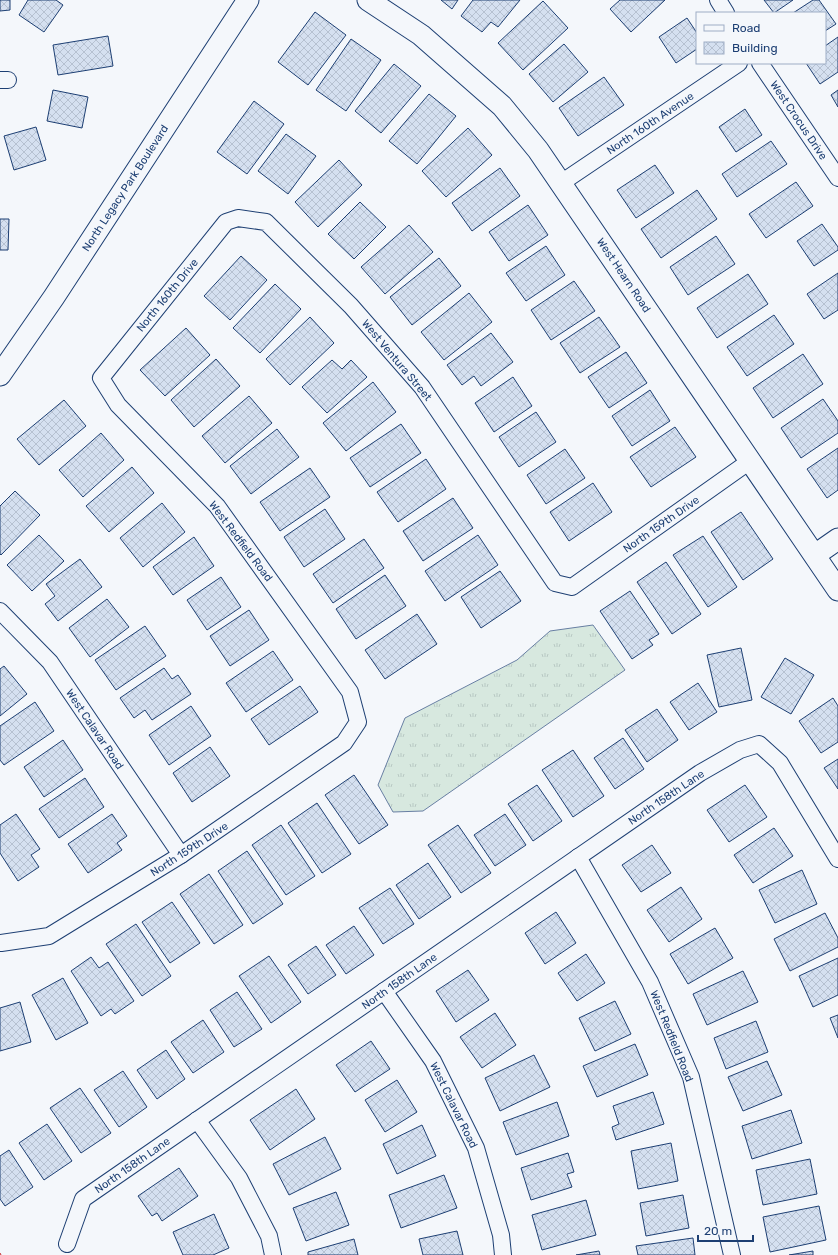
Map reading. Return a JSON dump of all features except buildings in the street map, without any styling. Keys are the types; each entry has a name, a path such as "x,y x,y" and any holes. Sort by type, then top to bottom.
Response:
{"street":[{"name":"North Legacy Park Boulevard","path":"0,375 54,297 248,0"},
{"name":"West Hearn Road","path":"368,0 422,35 502,106 538,150 838,590"},
{"path":"718,0 725,12"},
{"name":"North 160th Avenue","path":"561,183 738,64"},
{"name":"West Crocus Drive","path":"761,64 838,178"},
{"name":"North 160th Drive","path":"101,378 226,222 238,218"},
{"name":"West Ventura Street","path":"238,218 266,222 351,306 422,387 555,583 572,587"},
{"name":"West Redfield Road","path":"101,378 118,405 217,506 350,692 358,722"},
{"name":"North 159th Drive","path":"572,587 750,461"},
{"path":"815,555 838,540"},
{"name":"West Calavar Road","path":"0,611 50,662 181,855"},
{"name":"North 159th Drive","path":"1,943 49,936 181,855 344,743 358,722"},
{"name":"North 158th Lane","path":"67,1244 83,1199 700,773 740,750 759,744 780,763 838,859"},
{"name":"West Redfield Road","path":"578,857 650,982 691,1077 732,1255"},
{"name":"West Calavar Road","path":"384,990 433,1062 476,1148 501,1235 503,1255"},
{"path":"198,1120 239,1178 269,1236 273,1255"}],"green space":[{"path":"593,625 625,670 423,811 393,812 378,785 405,718 517,660 550,631"}]}
